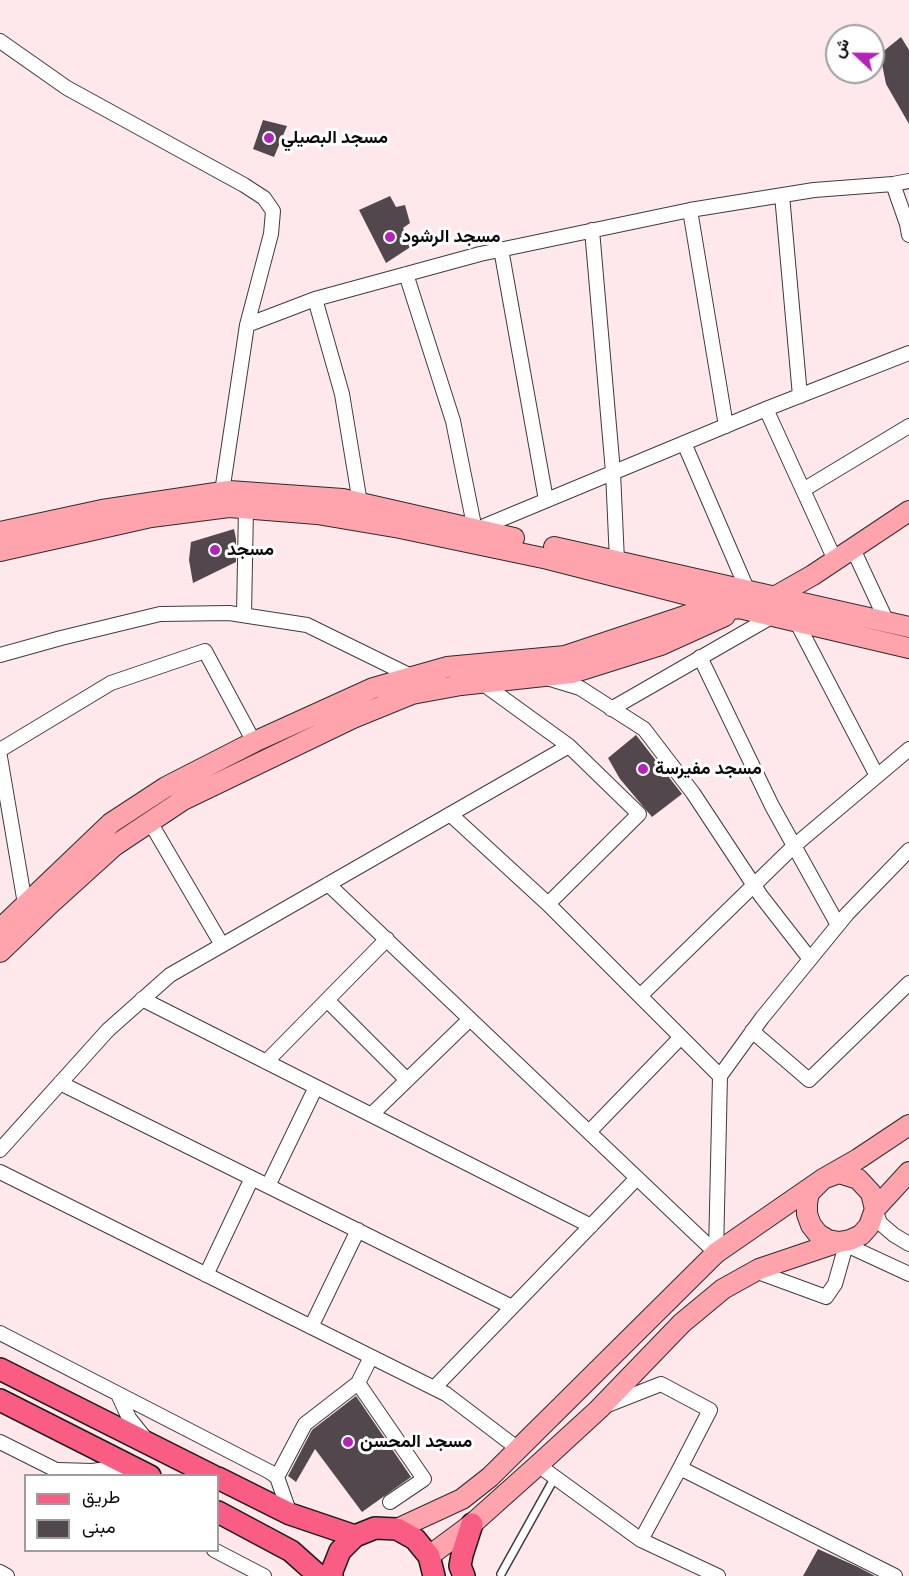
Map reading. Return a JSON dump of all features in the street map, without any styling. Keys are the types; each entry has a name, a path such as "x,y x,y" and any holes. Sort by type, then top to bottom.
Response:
{"main road":[{"path":"0,1369 209,1474"},
{"path":"0,1400 146,1474"},
{"path":"219,1479 290,1514 355,1536"},
{"path":"219,1513 291,1551 319,1576"},
{"path":"464,1576 460,1566 472,1524"},
{"path":"332,1576 340,1551 355,1536 375,1528 397,1529 415,1539 431,1566"}],"street":[{"path":"0,41 67,88 244,184 264,198 273,211 271,234 247,325 222,492"},
{"path":"247,325 315,299 501,249 690,210 814,190 909,181"},
{"path":"893,184 909,235"},
{"path":"783,195 800,396"},
{"path":"690,210 726,426"},
{"path":"592,230 613,472 617,561"},
{"path":"501,249 546,500"},
{"path":"406,274 453,421 475,530"},
{"path":"315,299 342,394 360,503"},
{"path":"475,530 766,409 909,353"},
{"path":"766,409 835,560"},
{"path":"803,490 909,426"},
{"path":"684,443 747,589 739,608"},
{"path":"0,532 102,510 230,491 343,499 909,627"},
{"path":"0,551 150,517 229,507 317,514 400,528 548,559 739,608 909,648"},
{"path":"244,615 246,508"},
{"path":"0,952 114,846 183,800 353,718 412,694 572,673 661,645 739,608 776,596 853,549 909,511"},
{"path":"853,549 886,622"},
{"path":"0,930 111,822 166,787 254,742 373,688 447,667 565,656 688,615 739,608"},
{"path":"0,656 61,638 160,614 229,613 307,625 413,677"},
{"path":"611,709 773,616"},
{"path":"796,621 877,776"},
{"path":"0,750 111,683 205,651 254,742"},
{"path":"700,657 772,806 838,925"},
{"path":"541,677 580,688 644,729 693,793 754,885 810,959"},
{"path":"482,683 569,746 639,814 548,904"},
{"path":"0,1150 108,1030 170,975 569,746"},
{"path":"640,996 794,846 909,749"},
{"path":"0,757 25,904"},
{"path":"450,814 548,904 720,1076"},
{"path":"150,822 222,945"},
{"path":"716,1253 720,1076 752,1031 838,925 907,859"},
{"path":"328,884 716,1253"},
{"path":"266,1062 387,939"},
{"path":"752,1031 809,1080 909,983"},
{"path":"142,999 591,1226"},
{"path":"327,1000 406,1080"},
{"path":"371,1115 470,1019"},
{"path":"589,1132 681,1037"},
{"path":"60,1083 512,1307"},
{"path":"268,1186 316,1087"},
{"path":"397,1529 462,1499 490,1477 716,1253 823,1179 909,1125"},
{"path":"431,1566 472,1524 599,1409 682,1323 723,1288 755,1271 843,1244 861,1235 869,1226 875,1209 909,1172"},
{"path":"0,1173 446,1394 517,1448"},
{"path":"909,1244 880,1223 871,1193 858,1179 839,1173 823,1179 809,1193 807,1214 818,1234 909,1274"},
{"path":"206,1275 252,1178"},
{"path":"434,1388 637,1178"},
{"path":"311,1327 358,1230"},
{"path":"755,1271 826,1297 835,1284 843,1244"},
{"path":"0,1333 277,1477 290,1514"},
{"path":"277,1477 305,1424 358,1383 371,1357"},
{"path":"358,1383 424,1479 390,1502"},
{"path":"599,1409 661,1384 710,1410 641,1540"},
{"path":"118,1394 129,1418 150,1444"},
{"path":"0,1442 62,1472 131,1466"},
{"path":"538,1465 641,1540 718,1576"},
{"path":"680,1468 895,1576"},
{"path":"216,1552 264,1576"},
{"path":"0,1572 7,1576"}],"lane":[{"path":"501,1574 555,1477"}],"building":[{"path":"901,37 909,50 909,124 886,84 885,50"},
{"name":"مسجد البصيلي","path":"263,120 287,126 274,157 253,149"},
{"name":"مسجد الرشود","path":"390,196 396,207 405,205 410,223 403,228 412,246 386,263 359,210"},
{"name":"مسجد","path":"234,529 236,562 193,583 189,560 191,542"},
{"name":"مسجد مفيرسة","path":"636,735 682,794 652,817 620,779 608,758"},
{"name":"مسجد المحسن","path":"356,1396 411,1477 362,1512 315,1449 296,1482 288,1476 312,1430"},
{"path":"818,1549 858,1567 875,1576 803,1576"}],"place":[{"name":"مسجد البصيلي","path":"269,138"},
{"name":"مسجد الرشود","path":"390,237"},
{"name":"مسجد","path":"215,550"},
{"name":"مسجد مفيرسة","path":"643,769"},
{"name":"مسجد المحسن","path":"348,1442"}]}
